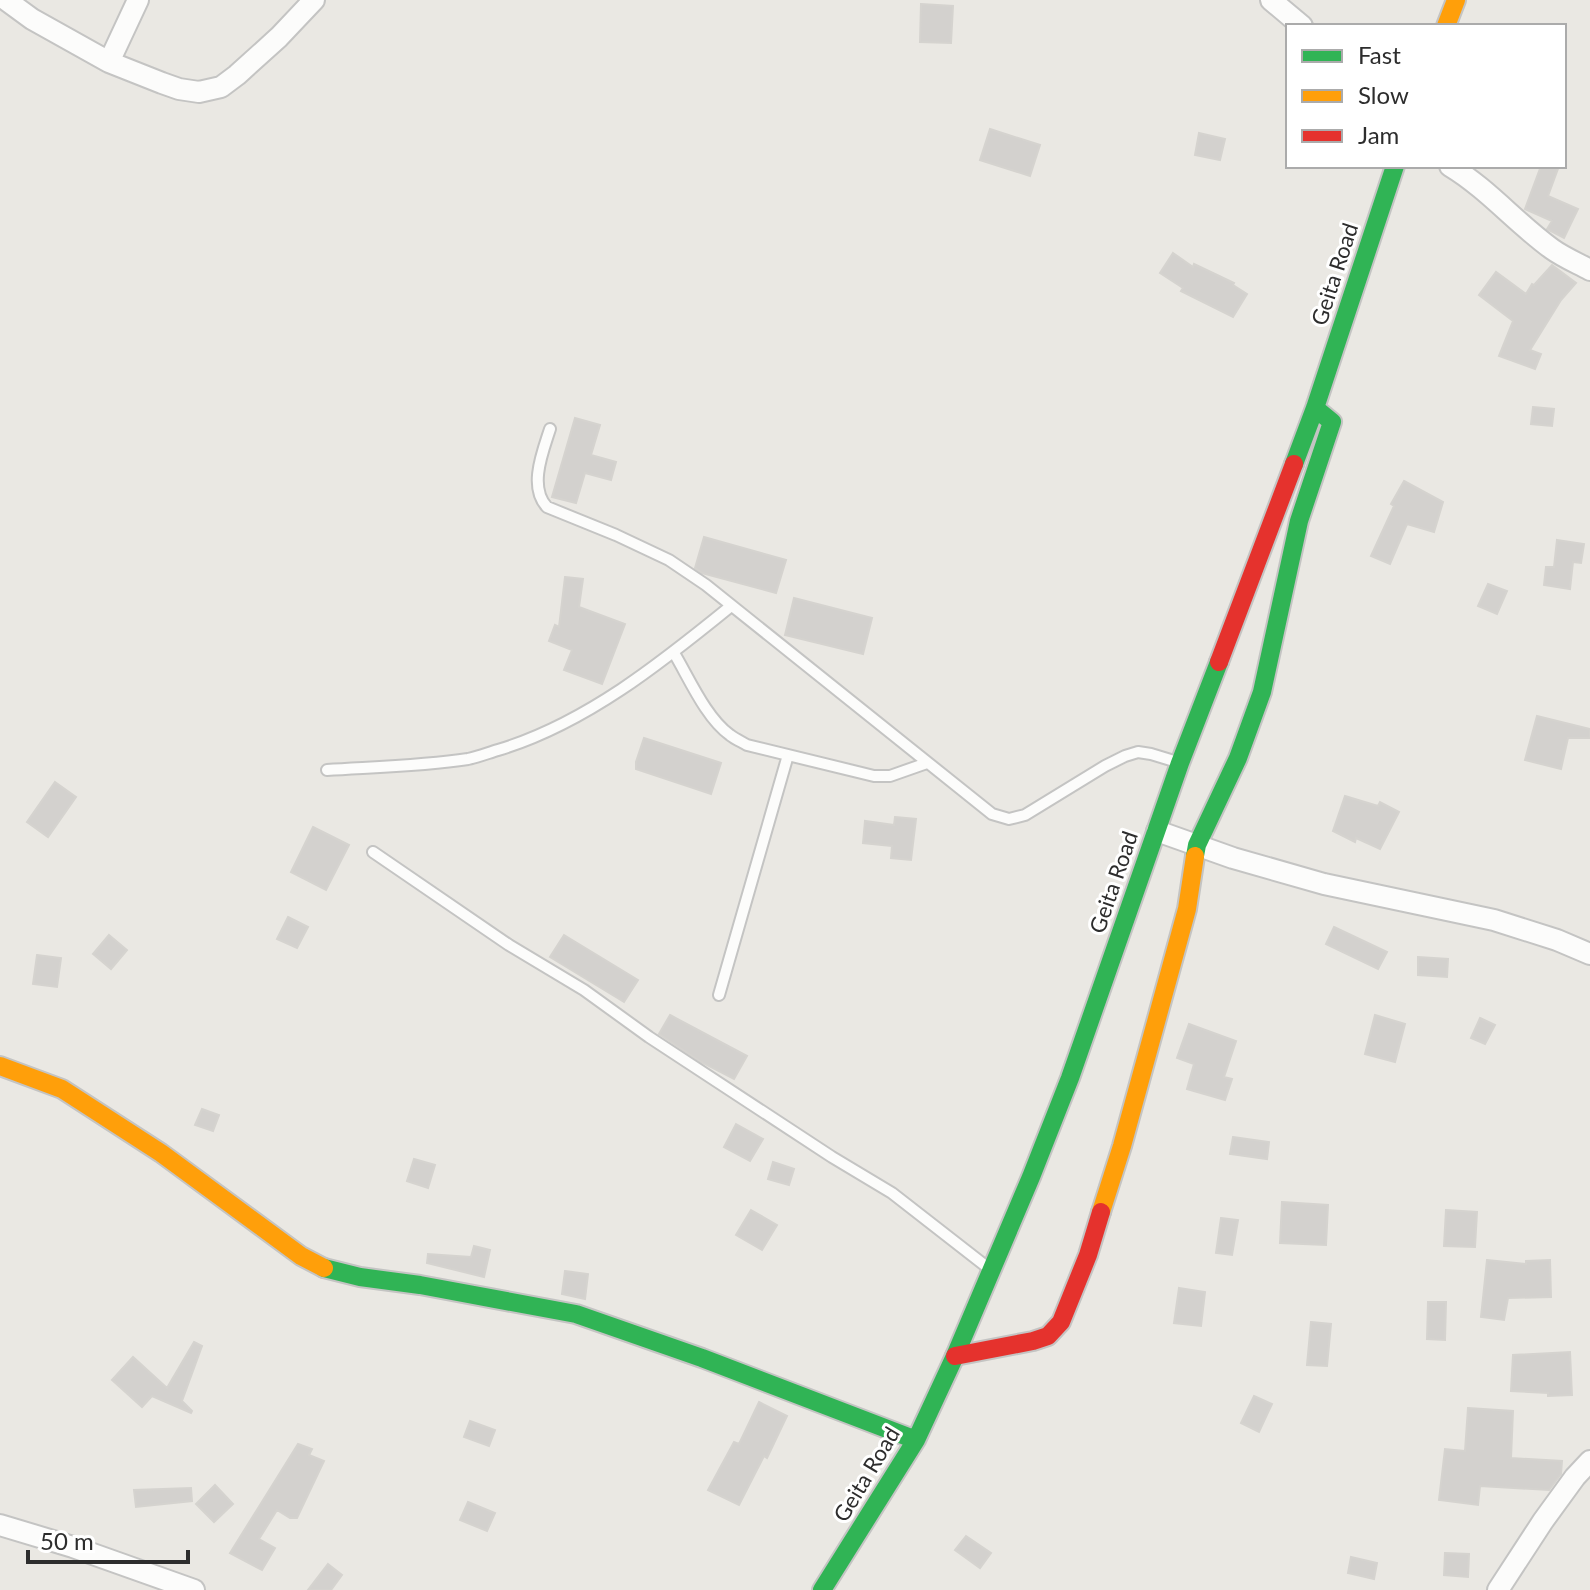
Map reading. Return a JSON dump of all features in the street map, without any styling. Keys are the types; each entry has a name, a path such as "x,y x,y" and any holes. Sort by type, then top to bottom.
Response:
{"main road":[{"path":"1447,24 1456,0"},
{"name":"Geita Road","path":"822,1590 916,1440 992,1270 1070,1078 1180,763 1315,408 1394,168"},
{"path":"955,1356 1048,1336 1061,1322 1088,1255 1122,1146 1187,909 1197,845 1238,758 1262,692 1299,521 1332,422 1315,408"},
{"path":"0,1066 62,1089 161,1153 301,1256 326,1269 576,1314 702,1358 916,1440"}],"street":[{"path":"6,0 32,19 109,62 179,89 199,92 221,87 279,37 314,0"},
{"path":"109,62 138,0"},
{"path":"1271,0 1300,24"},
{"path":"1453,168 1486,190 1554,250 1590,270"},
{"path":"1157,831 1324,884 1494,920 1590,954"},
{"path":"1498,1590 1543,1521 1590,1461"},
{"path":"0,1525 194,1590"}],"lane":[{"path":"550,429 540,463 539,484 541,501 547,507 669,560 992,814 1009,819 1025,815 1105,766 1138,752 1180,763"},
{"path":"327,770 470,758 519,744 565,723 614,693 674,653 731,606"},
{"path":"674,653 720,727 747,745 874,776 890,776 927,763"},
{"path":"719,995 788,755"},
{"path":"373,852 509,945 584,990 649,1037 892,1193 992,1270"}],"building":[{"path":"921,4 953,6 951,43 920,42"},
{"path":"990,129 1040,145 1030,176 980,160"},
{"path":"1199,133 1225,139 1220,160 1195,155"},
{"path":"1540,168 1558,168 1548,196 1578,209 1564,238 1547,229 1552,221 1525,209"},
{"path":"1173,253 1193,267 1194,264 1234,283 1247,294 1233,317 1181,291 1183,288 1160,273"},
{"path":"1552,265 1576,283 1561,300 1530,350 1541,354 1535,369 1499,356 1513,321 1479,295 1496,272 1526,294"},
{"path":"1533,407 1554,409 1552,426 1531,424"},
{"path":"575,418 600,425 591,455 616,462 611,480 585,473 576,503 552,497"},
{"path":"1404,481 1443,502 1434,532 1407,524 1390,564 1371,556 1394,506 1391,504"},
{"path":"704,537 786,560 776,593 702,573 695,568"},
{"path":"1557,540 1584,544 1581,563 1573,562 1570,589 1544,585 1546,567 1554,567"},
{"path":"565,577 583,579 579,607 625,624 602,684 564,670 572,650 549,641 555,625 559,627"},
{"path":"1488,584 1507,591 1497,614 1478,606"},
{"path":"794,598 872,618 863,654 785,635"},
{"path":"1537,716 1590,729 1590,738 1568,738 1561,769 1525,760"},
{"path":"644,738 721,763 711,794 636,769"},
{"path":"55,782 76,797 48,837 27,822"},
{"path":"1345,796 1378,806 1380,802 1399,812 1380,849 1356,838 1355,842 1333,831"},
{"path":"895,817 916,819 911,860 891,858 892,846 863,843 865,821 894,825"},
{"path":"313,827 349,845 326,890 291,872"},
{"path":"288,917 308,927 297,948 277,939"},
{"path":"1334,927 1387,952 1378,969 1326,944"},
{"path":"109,935 127,950 111,969 93,954"},
{"path":"564,935 638,980 624,1002 550,957"},
{"path":"37,955 61,958 57,987 33,984"},
{"path":"1418,957 1448,959 1447,977 1418,975"},
{"path":"670,1015 747,1056 734,1079 701,1062 659,1034"},
{"path":"1375,1015 1405,1024 1395,1062 1365,1054"},
{"path":"1480,1018 1495,1025 1485,1044 1471,1038"},
{"path":"1189,1024 1236,1041 1224,1077 1232,1079 1225,1100 1187,1089 1194,1064 1177,1058"},
{"path":"202,1109 219,1115 213,1131 195,1125"},
{"path":"736,1124 763,1139 750,1161 724,1147"},
{"path":"1233,1137 1269,1142 1267,1159 1230,1154"},
{"path":"414,1159 435,1165 428,1188 407,1181"},
{"path":"773,1162 794,1169 789,1185 768,1179"},
{"path":"1282,1202 1328,1205 1326,1245 1280,1243"},
{"path":"751,1210 777,1225 762,1250 736,1235"},
{"path":"1446,1210 1477,1212 1475,1247 1444,1246"},
{"path":"1221,1218 1238,1220 1232,1255 1216,1253"},
{"path":"474,1246 490,1250 484,1277 427,1263 428,1254 471,1257"},
{"path":"1487,1260 1526,1264 1526,1261 1550,1260 1551,1297 1508,1298 1504,1320 1481,1317"},
{"path":"565,1271 588,1274 585,1299 562,1294"},
{"path":"1179,1288 1205,1292 1201,1326 1174,1323"},
{"path":"1428,1302 1446,1302 1445,1340 1427,1339"},
{"path":"1311,1322 1331,1324 1327,1366 1307,1365"},
{"path":"194,1342 202,1346 182,1401 191,1413 152,1396 142,1407 112,1380 133,1357 167,1388"},
{"path":"1570,1352 1572,1395 1548,1396 1548,1393 1511,1391 1513,1355"},
{"path":"1254,1396 1272,1404 1259,1432 1241,1423"},
{"path":"759,1402 787,1416 739,1505 708,1490 734,1442 739,1444"},
{"path":"1468,1408 1513,1411 1511,1458 1562,1461 1561,1474 1549,1490 1480,1486 1478,1505 1439,1500 1445,1449 1465,1451"},
{"path":"470,1421 495,1430 489,1446 464,1437"},
{"path":"298,1444 312,1449 309,1455 324,1461 297,1518 290,1518 277,1510 259,1539 275,1548 262,1570 230,1553"},
{"path":"215,1485 233,1504 214,1522 196,1504"},
{"path":"191,1488 192,1501 136,1507 134,1490"},
{"path":"468,1502 495,1513 487,1531 460,1520"},
{"path":"966,1536 991,1553 980,1568 955,1550"},
{"path":"1445,1553 1469,1554 1468,1577 1444,1575"},
{"path":"1351,1557 1377,1563 1374,1579 1348,1573"},
{"path":"328,1564 342,1575 331,1590 308,1590"}],"traffic: fast":[{"path":"1294,464 1394,168"},
{"path":"1195,856 1197,845 1238,758 1262,692 1299,521 1332,422 1315,408"},
{"path":"822,1590 916,1440 955,1356 1070,1078 1180,763 1219,662"},
{"path":"324,1268 576,1314 702,1358 916,1440"}],"traffic: slow":[{"path":"1447,24 1456,0"},
{"path":"1101,1212 1187,909 1195,856"},
{"path":"0,1066 62,1089 161,1153 301,1256 324,1268"}],"traffic: jam":[{"path":"1219,662 1294,464"},
{"path":"955,1356 1048,1336 1061,1322 1088,1255 1101,1212"}]}
